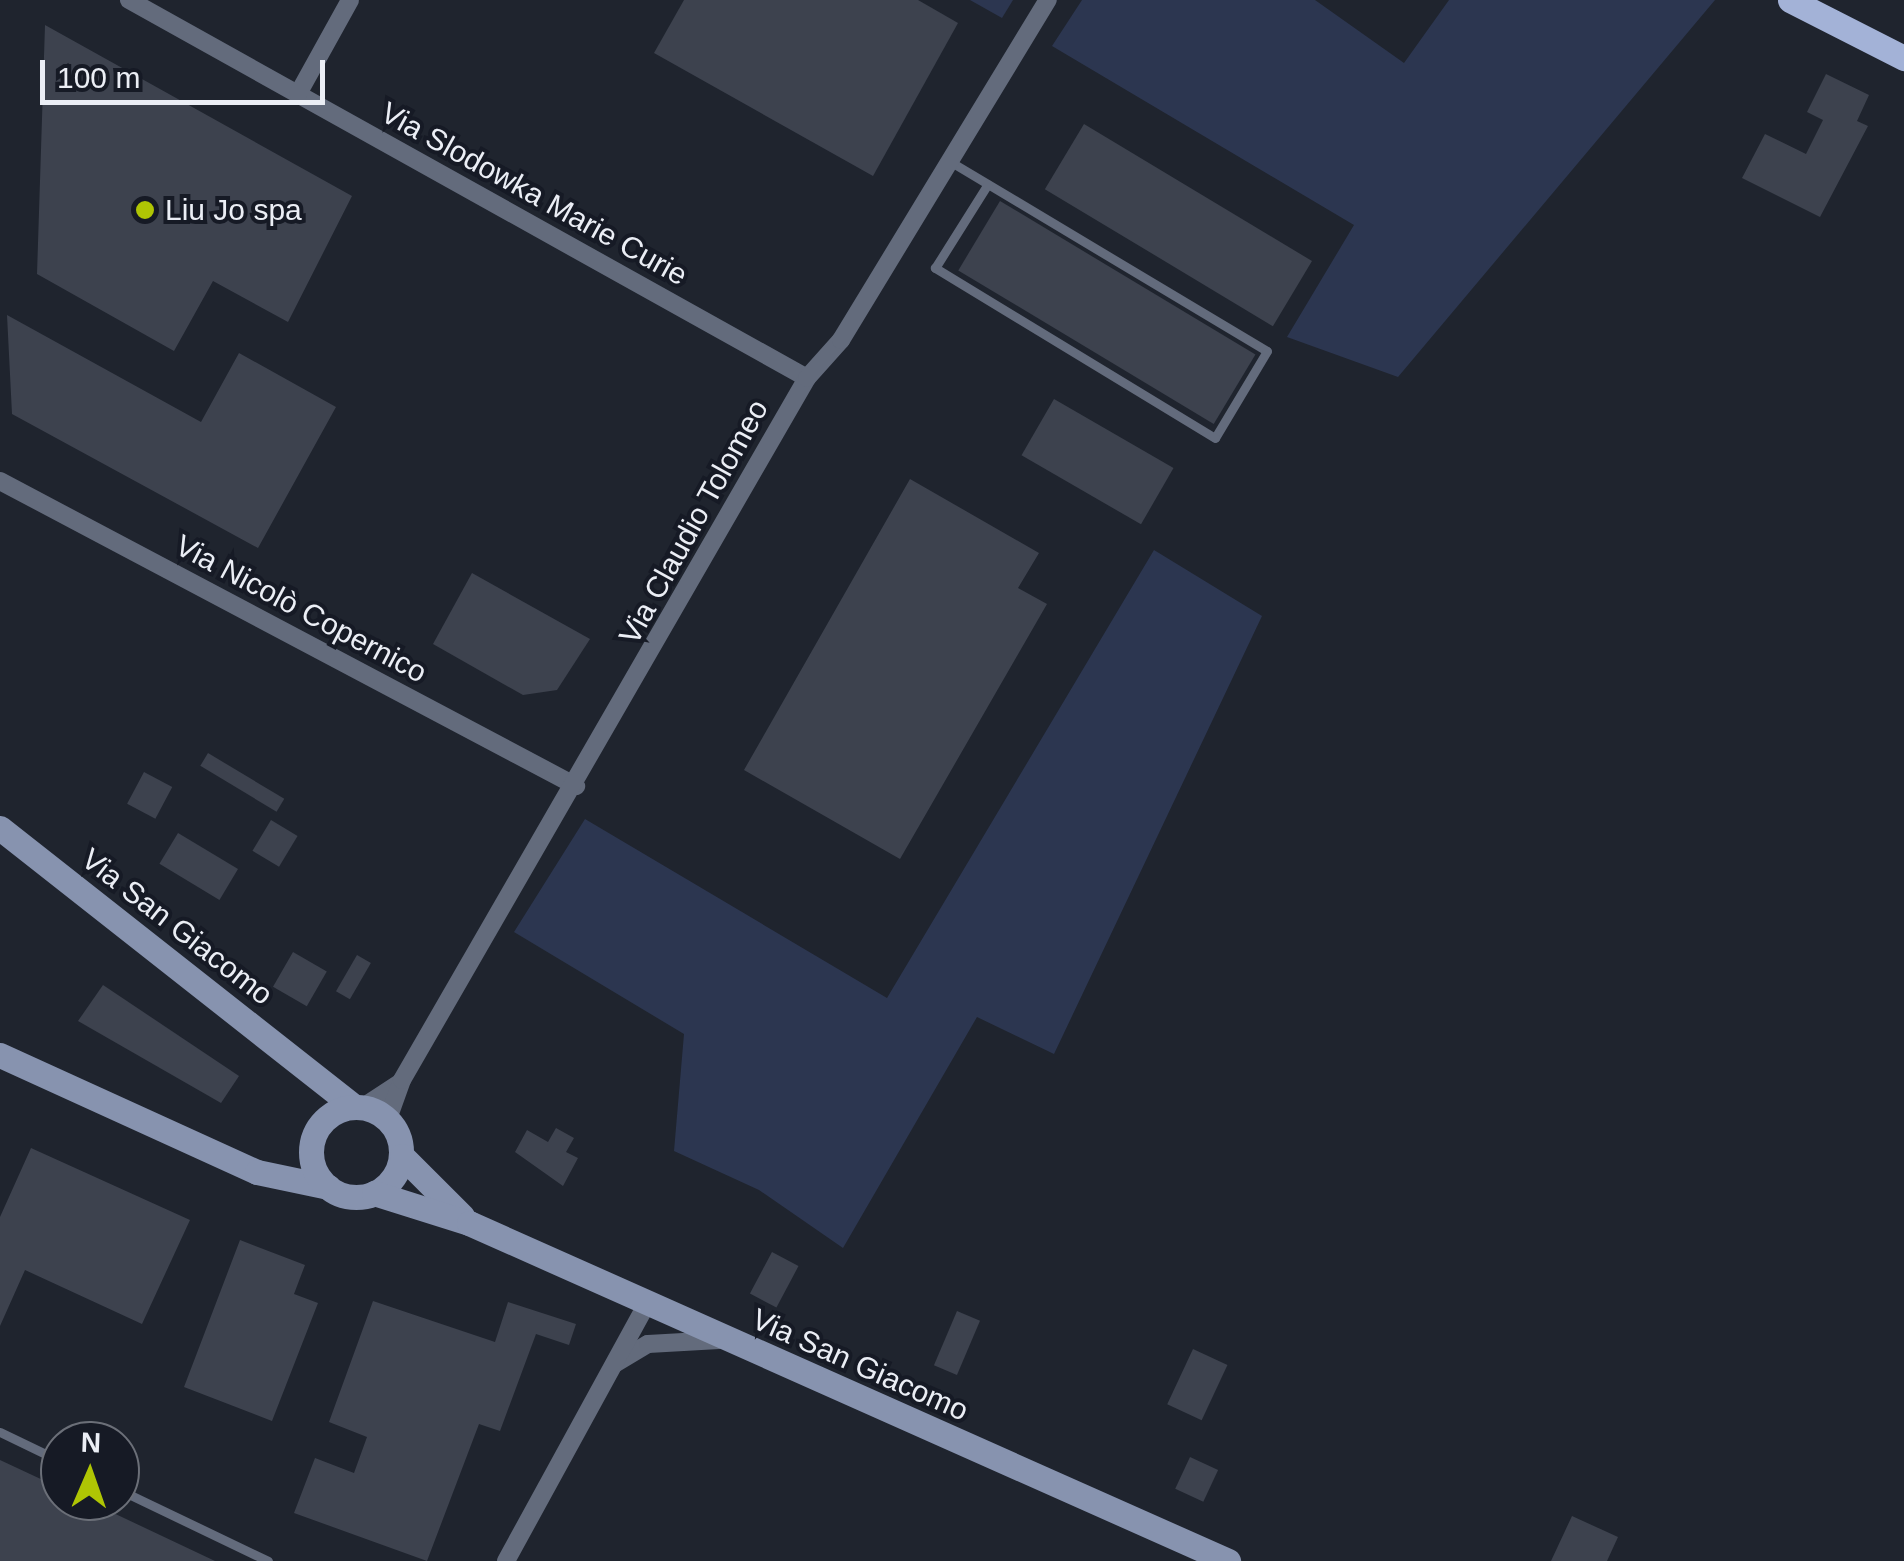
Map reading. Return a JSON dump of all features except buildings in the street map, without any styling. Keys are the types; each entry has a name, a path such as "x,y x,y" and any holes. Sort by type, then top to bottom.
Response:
{"main road":[{"path":"1790,0 1904,58"}],"street":[{"name":"Via Slodowka Marie Curie","path":"129,0 807,378"},
{"path":"298,94 350,0"},
{"name":"Via Claudio Tolomeo","path":"388,1119 402,1080 576,786 807,378 840,340 1048,0"},
{"name":"Via Nicolò Copernico","path":"0,481 576,786"},
{"name":"Via San Giacomo","path":"0,828 358,1107"},
{"path":"0,1055 235,1162 328,1187 374,1193 402,1156 388,1119 358,1107 317,1132 292,1159 235,1162"},
{"path":"315,1076 317,1132 328,1187"},
{"name":"Via Claudio Tolomeo","path":"358,1107 402,1080"},
{"name":"Via San Giacomo","path":"402,1156 469,1223"},
{"name":"Via San Giacomo","path":"374,1193 469,1223 645,1307 1228,1561"},
{"path":"506,1561 645,1307"},
{"path":"612,1366 648,1344 720,1340"}],"lane":[{"path":"951,162 988,184 1267,351 1215,438 935,268 988,184"},
{"path":"0,1432 40,1451"},
{"path":"140,1500 268,1561"}],"shaded area":[{"path":"970,0 1013,0 1002,18"},
{"path":"1082,0 1315,0 1404,63 1449,0 1715,0 1398,377 1287,337 1354,225 1052,46"},
{"path":"1154,550 1262,616 1054,1054 977,1017 843,1248 759,1190 674,1151 684,1034 514,932 585,819 887,998"}],"place":[{"name":"Liu Jo spa","path":"145,210"}]}
